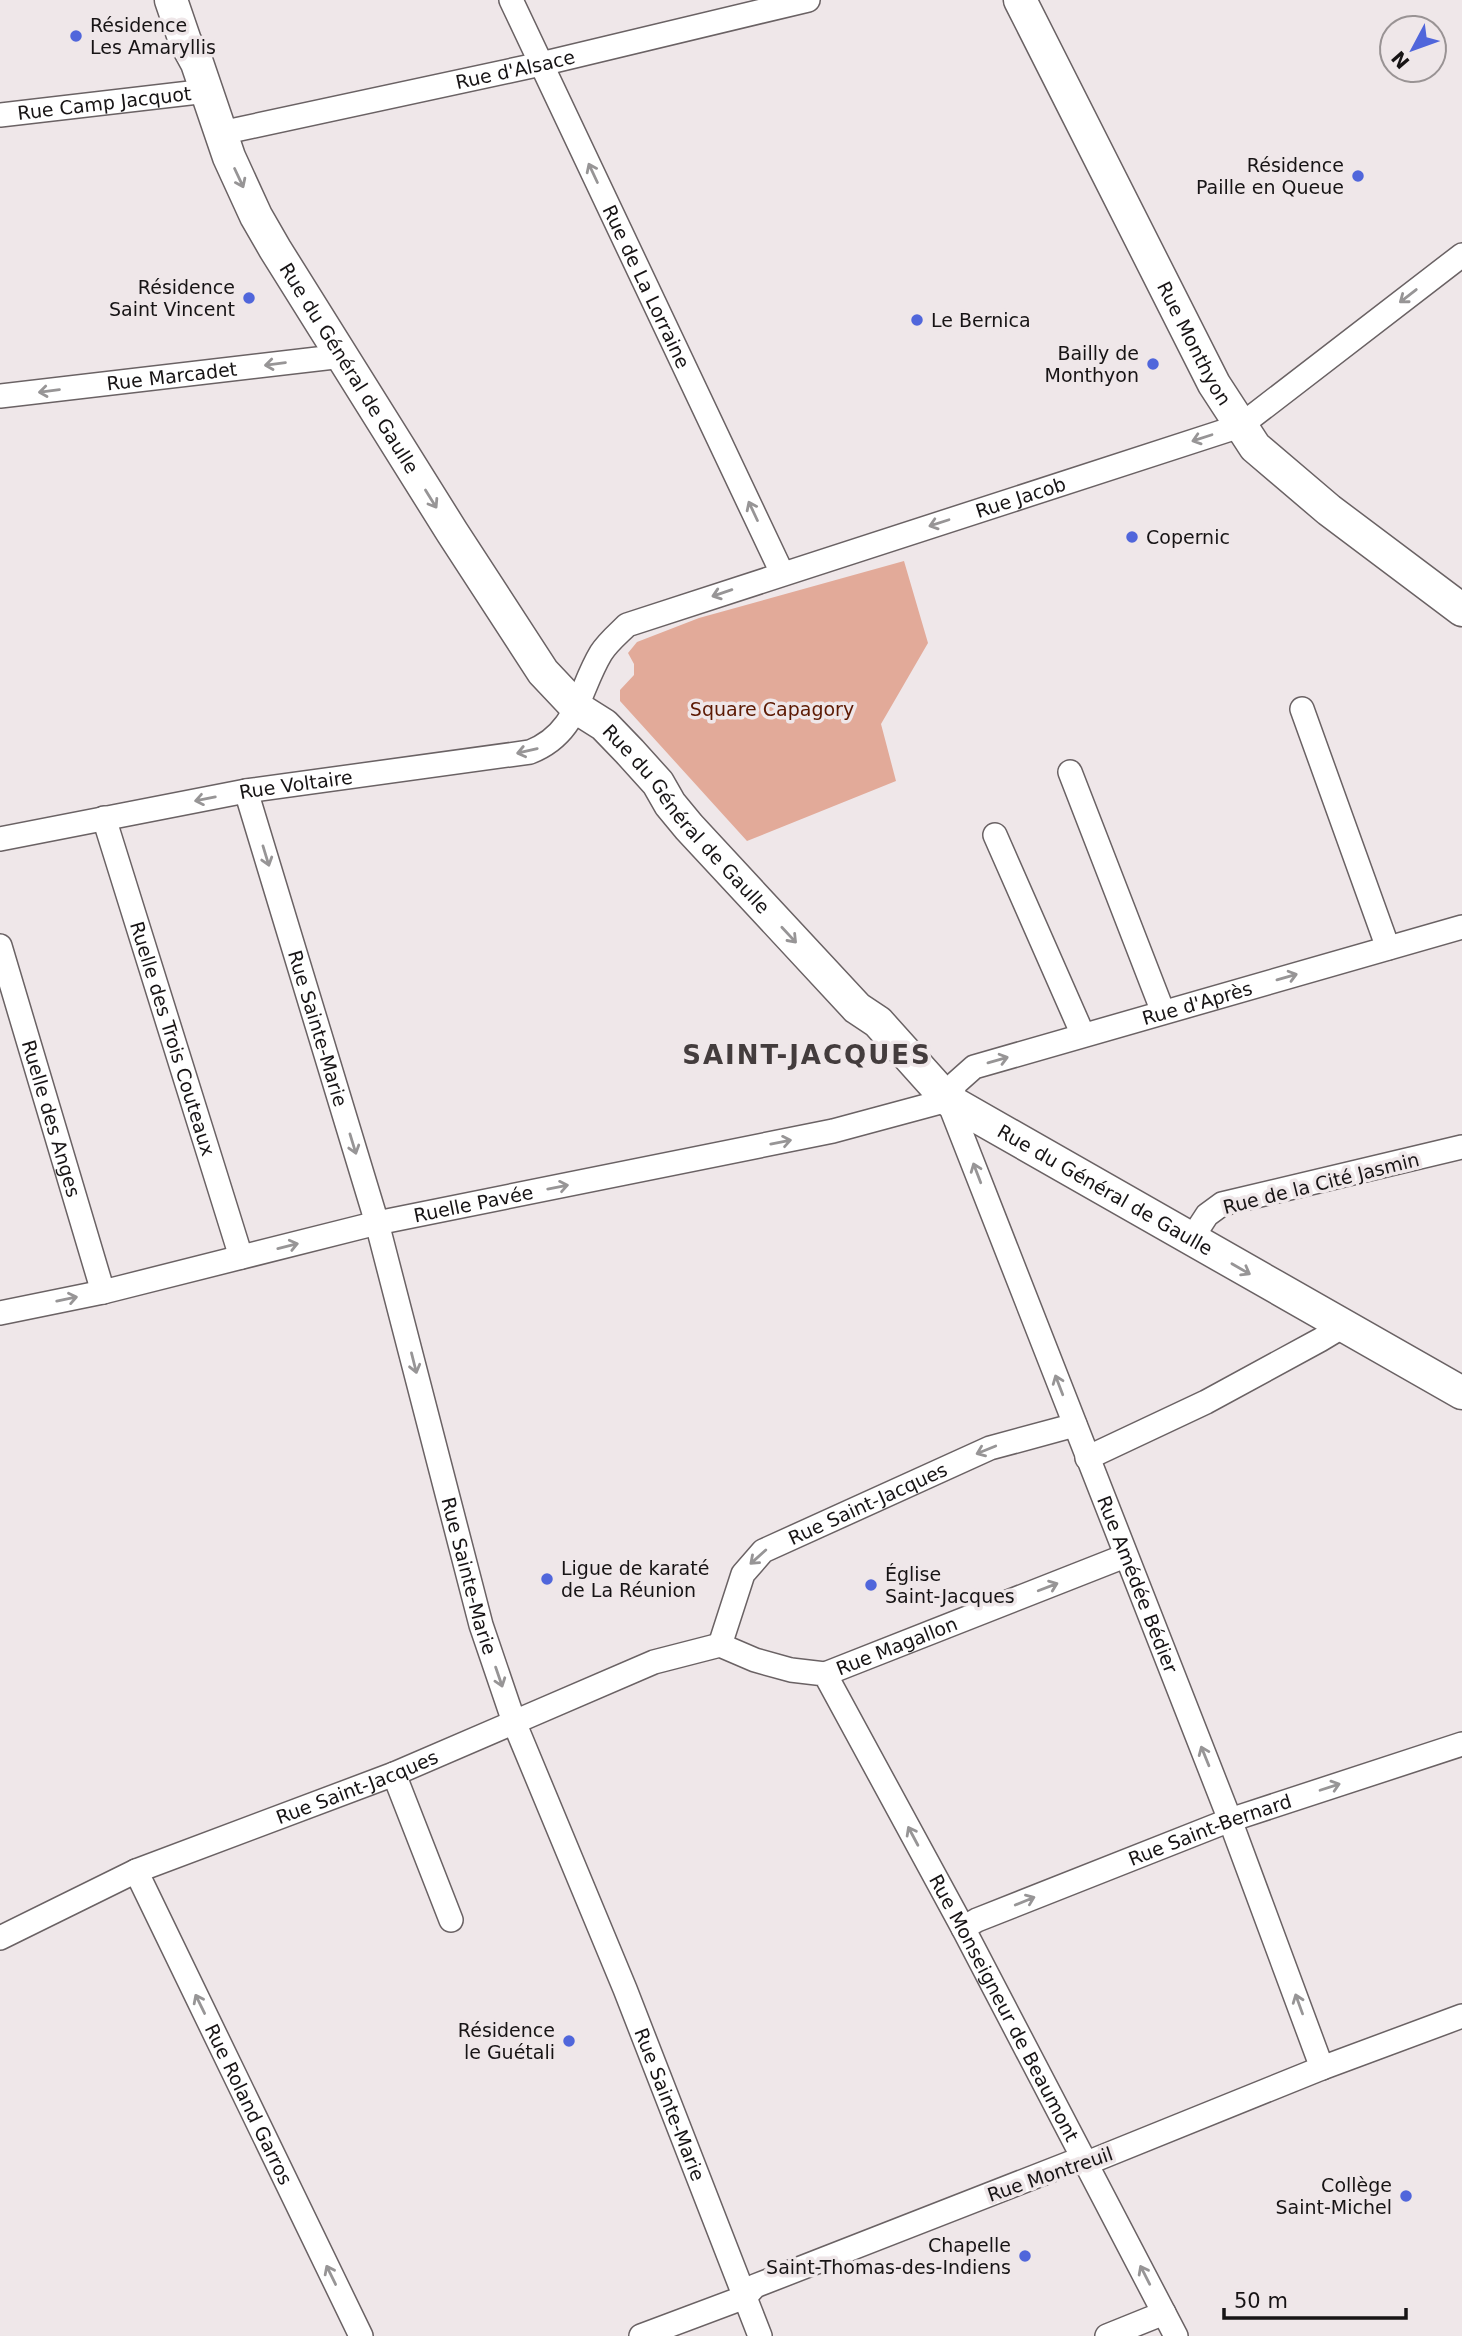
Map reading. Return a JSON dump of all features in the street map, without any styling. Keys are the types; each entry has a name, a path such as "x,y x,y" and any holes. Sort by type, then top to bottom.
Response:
{"main road":[{"name":"Rue du Général de Gaulle","path":"171,0 185,41 208,91 229,158 256,216 452,532 543,671 577,708 604,725 631,752 658,783 670,804 707,846 857,1008 878,1022 948,1100 1339,1325 1459,1384"},
{"name":"Rue Monthyon","path":"1026,2 1214,384 1255,447 1289,477 1462,610"}],"street":[{"name":"Rue de La Lorraine","path":"511,0 782,573"},
{"name":"Rue d'Alsace","path":"221,133 541,64 783,3 808,0"},
{"name":"Rue Camp Jacquot","path":"0,115 208,91"},
{"name":"Rue Jacob","path":"577,708 601,652 628,625 1240,425 1462,255"},
{"name":"Rue Marcadet","path":"0,396 343,356"},
{"name":"Rue Voltaire","path":"0,839 246,791 530,752 544,746 565,728 577,708"},
{"path":"1302,709 1388,948"},
{"path":"1070,772 1163,1012"},
{"name":"Rue Sainte-Marie","path":"246,791 377,1223 481,1625 514,1722 625,1989 760,2336"},
{"name":"Ruelle des Trois Couteaux","path":"104,818 242,1257"},
{"path":"995,835 1083,1035"},
{"name":"Rue d'Après","path":"948,1100 956,1083 974,1067 1462,927"},
{"name":"Ruelle des Anges","path":"0,946 103,1292"},
{"name":"Ruelle Pavée","path":"0,1313 103,1292 377,1223 833,1131 948,1100"},
{"name":"Rue Amédée Bédier","path":"948,1100 1230,1819 1322,2068"},
{"name":"Rue de la Cité Jasmin","path":"1192,1238 1208,1215 1222,1205 1462,1147"},
{"path":"1087,1458 1206,1402 1320,1340 1335,1331 1339,1325"},
{"name":"Rue Saint-Jacques","path":"0,1938 136,1871 394,1774 654,1662 720,1645 743,1574 763,1551 990,1448 1075,1425"},
{"name":"Rue Magallon","path":"827,1678 1125,1556"},
{"path":"720,1645 755,1660 827,1678"},
{"name":"Rue Monseigneur de Beaumont","path":"827,1678 963,1928 1176,2336"},
{"name":"Rue Saint-Bernard","path":"963,1928 1230,1819 1462,1744"},
{"path":"394,1774 451,1920"},
{"name":"Rue Roland Garros","path":"136,1871 361,2336"},
{"name":"Rue Montreuil","path":"641,2336 745,2297 755,2286 1070,2163 1087,2163 1322,2068 1462,2016"},
{"path":"1107,2336 1164,2313"}],"green space":[{"name":"Square Capagory","path":"904,561 928,643 881,724 896,781 747,841 620,701 620,690 634,675 634,664 628,653 637,642 699,618"}],"place":[{"name":"Résidence Les Amaryllis","path":"76,36"},
{"name":"Résidence Paille en Queue","path":"1358,176"},
{"name":"Résidence Saint Vincent","path":"249,298"},
{"name":"Le Bernica","path":"917,320"},
{"name":"Bailly de Monthyon","path":"1153,364"},
{"name":"Copernic","path":"1132,537"},
{"name":"Ligue de karaté de La Réunion","path":"547,1579"},
{"name":"Église Saint-Jacques","path":"871,1585"},
{"name":"Résidence le Guétali","path":"569,2041"},
{"name":"Collège Saint-Michel","path":"1406,2196"},
{"name":"Chapelle Saint-Thomas-des-Indiens","path":"1025,2256"}],"district":[{"name":"SAINT-JACQUES","path":"807,1055"}]}
